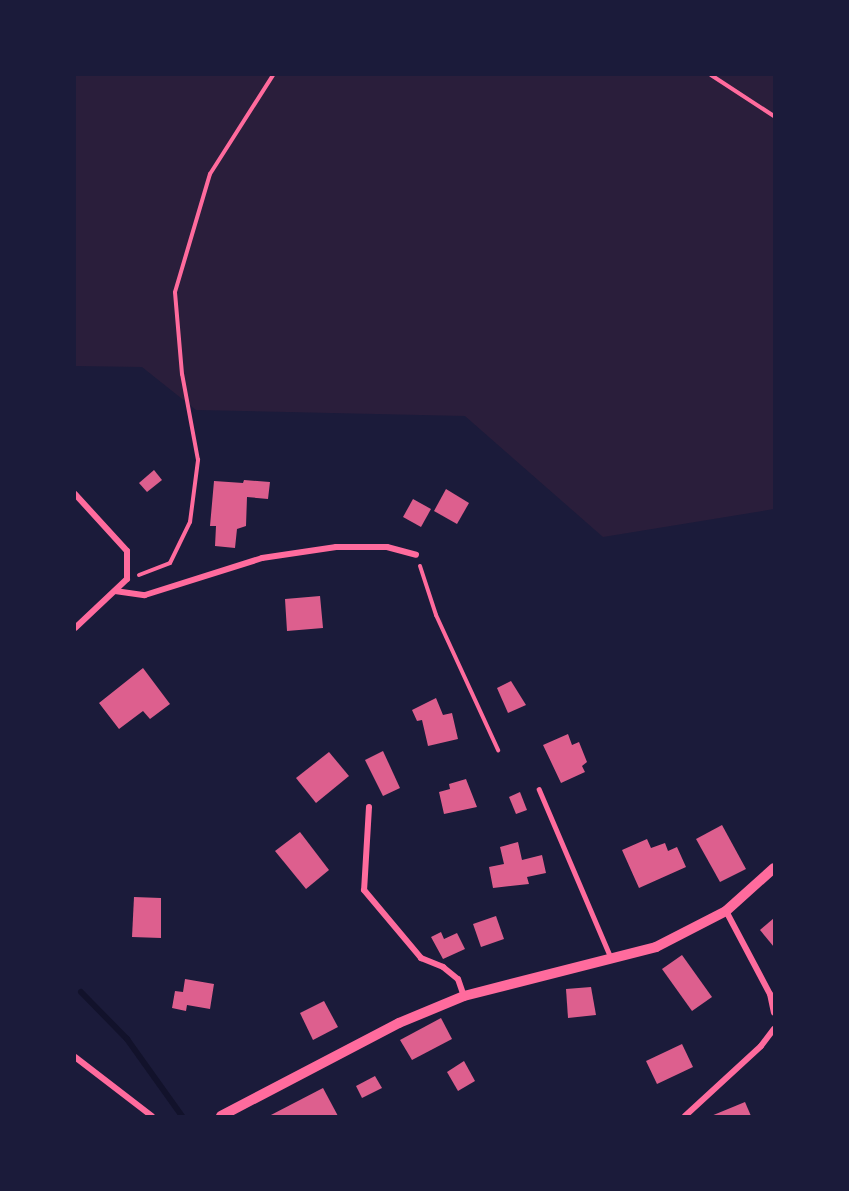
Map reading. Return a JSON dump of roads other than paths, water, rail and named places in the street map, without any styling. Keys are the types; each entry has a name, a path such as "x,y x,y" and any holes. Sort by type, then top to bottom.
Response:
{"street":[{"path":"75,494 127,551 127,579 75,628"},
{"path":"115,591 145,595 262,558 336,547 387,547 416,555"},
{"path":"369,807 364,890 421,958 458,978 464,996"},
{"path":"221,1116 399,1023 464,996 612,961 656,947 726,912 774,868"},
{"path":"726,912 770,994 774,1013"},
{"path":"685,1116 761,1046 774,1029"},
{"path":"75,1057 152,1116"}],"lane":[{"path":"539,789 612,961"}],"waterway":[{"path":"81,992 127,1039 182,1116"}]}
